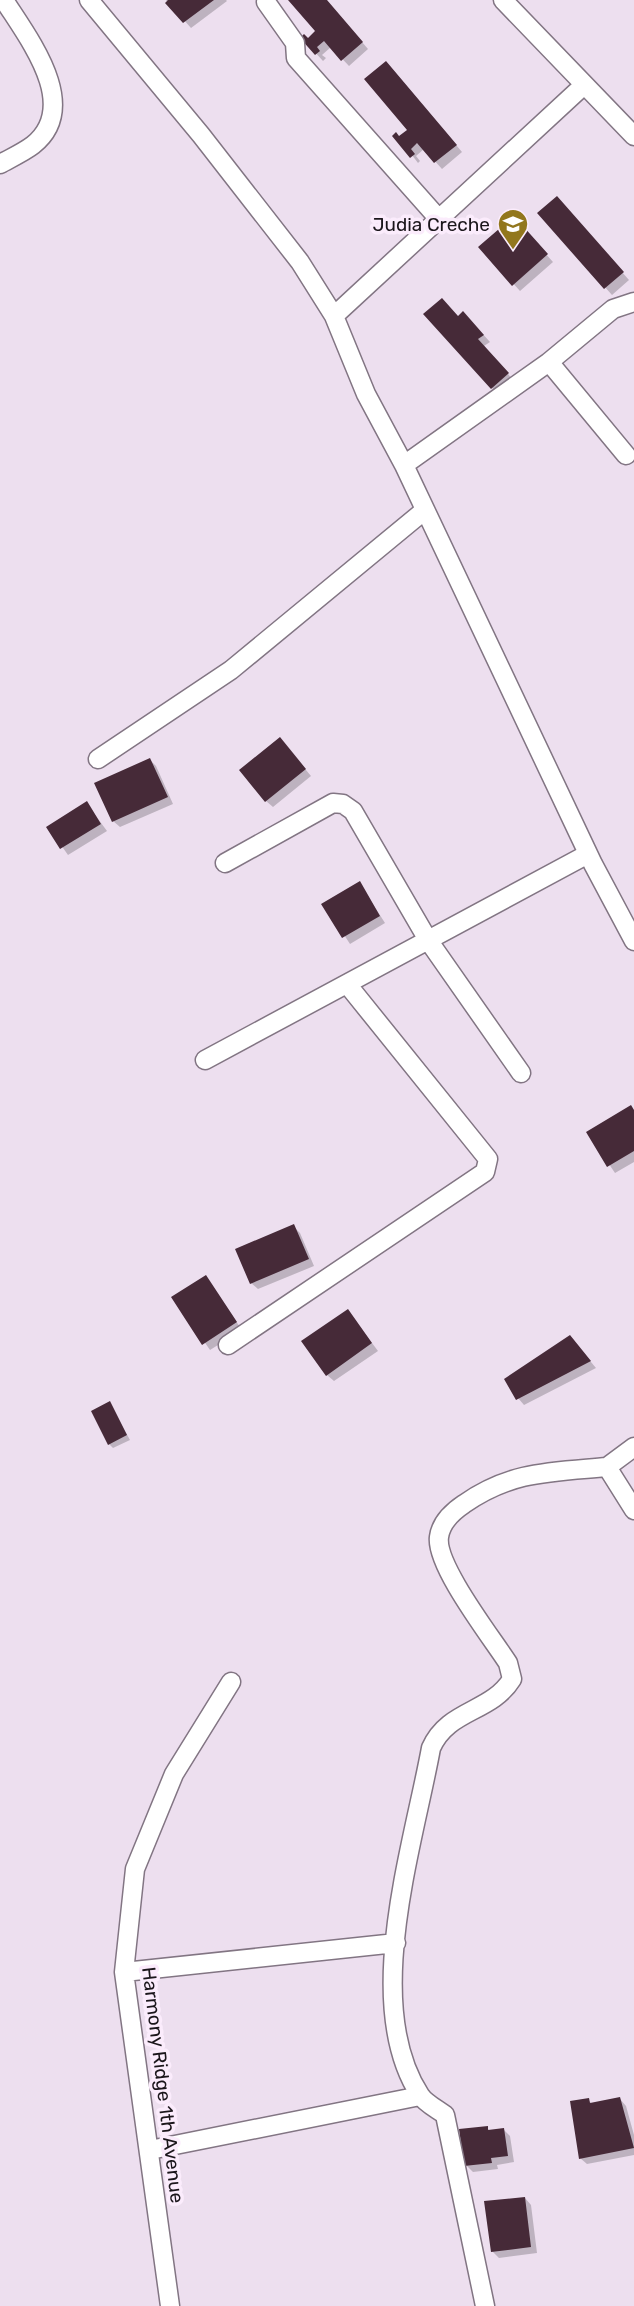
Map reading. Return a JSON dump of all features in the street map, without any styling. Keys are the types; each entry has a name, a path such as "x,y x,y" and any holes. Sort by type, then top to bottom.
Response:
{"street":[{"path":"0,164 35,144 52,118 53,84 4,0"},
{"path":"89,0 275,230 334,316 366,394 404,465 588,854 632,931"},
{"path":"503,0 634,136"},
{"path":"266,2 295,43 296,58 438,218"},
{"path":"334,316 584,85"},
{"path":"404,465 549,362 613,309 634,302"},
{"path":"549,362 626,455"},
{"path":"98,760 231,670 425,510"},
{"path":"225,863 333,803 343,804 353,811 428,940 521,1073"},
{"path":"205,1060 588,854"},
{"path":"228,1346 485,1172 488,1159 347,984"},
{"path":"485,2306 445,2115 420,2096 396,2036 392,1970 406,1877 434,1741 449,1723 502,1695 512,1679 509,1663 445,1564 438,1538 449,1514 489,1486 536,1473 607,1467 634,1447"},
{"path":"607,1467 634,1510"},
{"name":"Harmony Ridge 1th Avenue","path":"170,2306 124,1972 135,1869 174,1774 231,1682"},
{"path":"124,1972 396,1943"},
{"path":"150,2150 420,2096"}],"building":[{"path":"168,0 214,0 183,23 165,3"},
{"path":"288,0 327,0 363,42 341,61 324,41 317,47 320,51 315,55 300,38 304,34 308,38 315,31"},
{"path":"386,61 457,145 434,163 417,143 411,149 415,154 410,158 392,136 396,132 399,136 407,130 364,79"},
{"path":"557,196 624,272 604,289 537,213"},
{"name":"Judia Creche","path":"514,216 548,254 512,286 478,247"},
{"path":"442,298 458,316 463,311 484,335 478,339 509,373 491,389 423,314"},
{"path":"280,737 306,769 265,802 239,770"},
{"path":"150,758 168,797 112,822 94,783"},
{"path":"87,801 101,824 60,849 46,827"},
{"path":"360,881 380,916 342,938 321,904"},
{"path":"631,1105 634,1110 634,1151 607,1167 586,1132"},
{"path":"294,1224 309,1259 250,1284 235,1249"},
{"path":"206,1275 237,1322 202,1345 171,1297"},
{"path":"348,1309 372,1343 326,1376 301,1341"},
{"path":"570,1335 591,1361 516,1400 504,1379"},
{"path":"110,1401 127,1435 108,1445 91,1411"},
{"path":"620,2097 634,2148 579,2159 570,2101 589,2098 590,2103"},
{"path":"488,2126 488,2130 504,2128 508,2156 491,2158 492,2163 464,2166 459,2129"},
{"path":"525,2197 531,2247 491,2252 484,2201"}],"place":[{"name":"Judia Creche","path":"513,251"}]}
